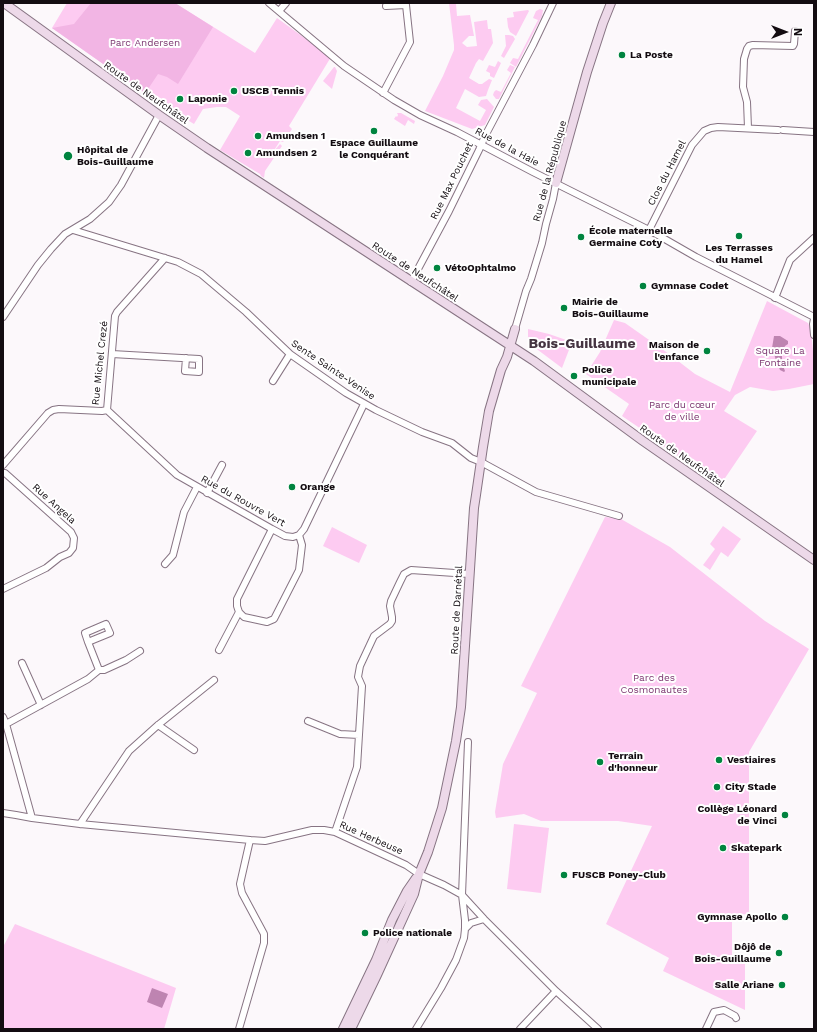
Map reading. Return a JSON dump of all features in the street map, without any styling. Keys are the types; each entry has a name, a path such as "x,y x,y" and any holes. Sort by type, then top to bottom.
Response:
{"main road":[{"name":"Route de Neufchâtel","path":"4,3 158,115 411,282 534,361 643,441 814,560"},
{"name":"Rue de la République","path":"556,183 587,72 611,3"},
{"name":"Rue de la République","path":"510,346 515,329"},
{"name":"Route de Darnétal","path":"351,1029 414,894 419,874 428,852 442,808 456,741 461,707 472,516 490,411 501,370 510,346"},
{"name":"Route de Darnétal","path":"343,1029 376,960 392,920 407,891 419,874"}],"street":[{"name":"Rue de la Haie","path":"269,3 344,66 383,93 420,115 458,132 649,230 685,251 814,318"},
{"path":"279,11 286,3"},
{"name":"Rue Max Pouchet","path":"411,282 446,217 481,144 533,46 553,3"},
{"path":"383,93 410,42 406,5 386,6"},
{"path":"748,128 748,111 744,88 744,59 746,49 753,45 793,46 795,31"},
{"path":"3,316 42,260 65,234 90,219 109,202 121,185 158,115"},
{"name":"Clos du Hamel","path":"649,230 692,145 704,131 718,127 814,132"},
{"name":"Rue de la République","path":"515,329 542,244 556,183"},
{"name":"Sente Sainte-Venise","path":"73,230 178,262 201,274 246,312 290,354 364,404 416,429 452,443 468,456 536,492 619,516"},
{"path":"775,298 790,260 814,238"},
{"name":"Rue Michel Crezé","path":"3,464 48,413 53,410 107,410 115,316 165,258"},
{"path":"814,318 814,335"},
{"path":"112,354 186,358"},
{"path":"273,381 290,354"},
{"path":"272,529 237,599 239,612 244,617 267,622 274,619 299,570 302,545 299,535 304,529 364,404"},
{"name":"Rue du Rouvre Vert","path":"107,410 177,475 285,536 293,537 299,535"},
{"path":"207,493 222,465"},
{"name":"Rue Angela","path":"3,472 71,532 74,538 74,543 70,553 60,557 46,568 3,590"},
{"path":"165,564 173,555 184,512 197,487"},
{"path":"335,832 357,767 362,686 358,676 360,666 374,636 392,622 390,606 391,601 404,574 411,570 469,574"},
{"path":"219,650 239,612"},
{"path":"88,642 99,670"},
{"path":"6,724 88,679 99,670 104,670 140,652"},
{"path":"22,663 41,705"},
{"path":"80,824 129,750 214,680"},
{"path":"3,717 32,818"},
{"path":"308,721 340,734 359,736"},
{"path":"158,725 194,750"},
{"path":"416,1029 456,960 465,929 462,895 468,742"},
{"name":"Rue Herbeuse","path":"3,814 80,824 265,841 312,830 335,832 406,865 419,874 462,895 556,991 598,1029"},
{"path":"239,1029 264,943 264,934 242,893 240,884 250,840"},
{"path":"465,929 472,923 484,919"},
{"path":"520,1029 556,991"},
{"path":"706,1029 714,1012 724,1010 736,1018"}],"green space":[{"path":"67,3 175,3 255,53 277,18 331,57 289,126 292,129 283,142 280,141 273,152 280,144 282,146 265,171 264,178 260,174 220,150 240,116 226,107 203,109 194,124 153,99 52,28"},
{"name":"Parc Andersen","path":"91,3 175,3 213,27 178,84 167,77 158,74 148,89 153,99 52,28 74,24"},
{"path":"449,3 463,3 456,4 457,16 470,15 474,36 469,36 462,43 467,47 477,46 474,22 487,20 488,29 491,29 493,43 483,61 479,59 476,63 469,78 479,84 482,84 489,79 492,80 486,96 479,97 465,89 456,108 480,121 486,110 478,105 481,100 487,99 494,107 485,125 472,129 425,111 443,76 454,50"},
{"path":"540,9 543,10 542,16 516,67 510,63 513,58 518,59 538,20 533,18 536,11"},
{"path":"529,11 516,36 510,32 507,18 514,17 513,12"},
{"path":"505,35 513,36 515,39 504,58 501,56 506,46"},
{"path":"498,61 501,63 494,78 486,71 489,65 495,67"},
{"path":"510,65 515,67 499,99 496,99 493,95 494,92 496,90 501,92 511,73 507,70"},
{"path":"334,67 337,71 332,89 323,81"},
{"path":"397,113 401,113 415,121 414,124 408,120 405,126 394,119 398,115"},
{"name":"Parc du cœur de ville","path":"767,301 808,323 811,330 814,362 814,384 773,391 750,387 735,395 724,411 757,431 721,484 644,433 644,431 622,416 629,404 586,374 600,352 614,320 625,323 695,374 730,392"},
{"path":"528,329 572,342 562,368 534,347 528,337"},
{"name":"Parc des Cosmonautes","path":"605,517 621,519 670,547 765,621 809,649 749,752 749,914 732,915 732,963 745,963 745,1010 663,971 669,958 606,924 652,826 618,821 541,821 524,814 496,818 495,812 503,764 537,693 521,686"},
{"path":"723,526 741,539 728,557 721,552 710,570 703,565 715,549 710,544"},
{"path":"332,527 367,545 359,563 323,546"},
{"path":"514,824 549,828 541,893 507,889"},
{"path":"15,924 176,988 164,1029 3,1029 3,947"}],"shaded area":[{"path":"774,336 780,336 788,341 788,344 782,352 784,372 780,370 772,348"},
{"path":"152,988 168,994 162,1008 147,1002"}],"place":[{"name":"La Poste","path":"622,55"},
{"name":"USCB Tennis","path":"234,91"},
{"name":"Laponie","path":"180,99"},
{"name":"Espace Guillaume le Conquérant","path":"374,131"},
{"name":"Amundsen 1","path":"258,136"},
{"name":"Amundsen 2","path":"248,153"},
{"name":"Hôpital de Bois-Guillaume","path":"68,156"},
{"name":"Les Terrasses du Hamel","path":"739,236"},
{"name":"École maternelle Germaine Coty","path":"581,237"},
{"name":"VétoOphtalmo","path":"437,268"},
{"name":"Gymnase Codet","path":"643,286"},
{"name":"Mairie de Bois-Guillaume","path":"564,308"},
{"name":"Maison de l'enfance","path":"707,351"},
{"name":"Police municipale","path":"574,376"},
{"name":"Orange","path":"292,487"},
{"name":"Vestiaires","path":"719,760"},
{"name":"Terrain d'honneur","path":"600,762"},
{"name":"City Stade","path":"717,787"},
{"name":"Collège Léonard de Vinci","path":"785,815"},
{"name":"Skatepark","path":"723,848"},
{"name":"FUSCB Poney-Club","path":"564,875"},
{"name":"Gymnase Apollo","path":"785,917"},
{"name":"Police nationale","path":"365,933"},
{"name":"Dôjô de Bois-Guillaume","path":"779,953"},
{"name":"Salle Ariane","path":"782,985"}],"district":[{"name":"Bois-Guillaume","path":"582,344"}],"park label":[{"name":"Square La Fontaine","path":"780,356"}]}
